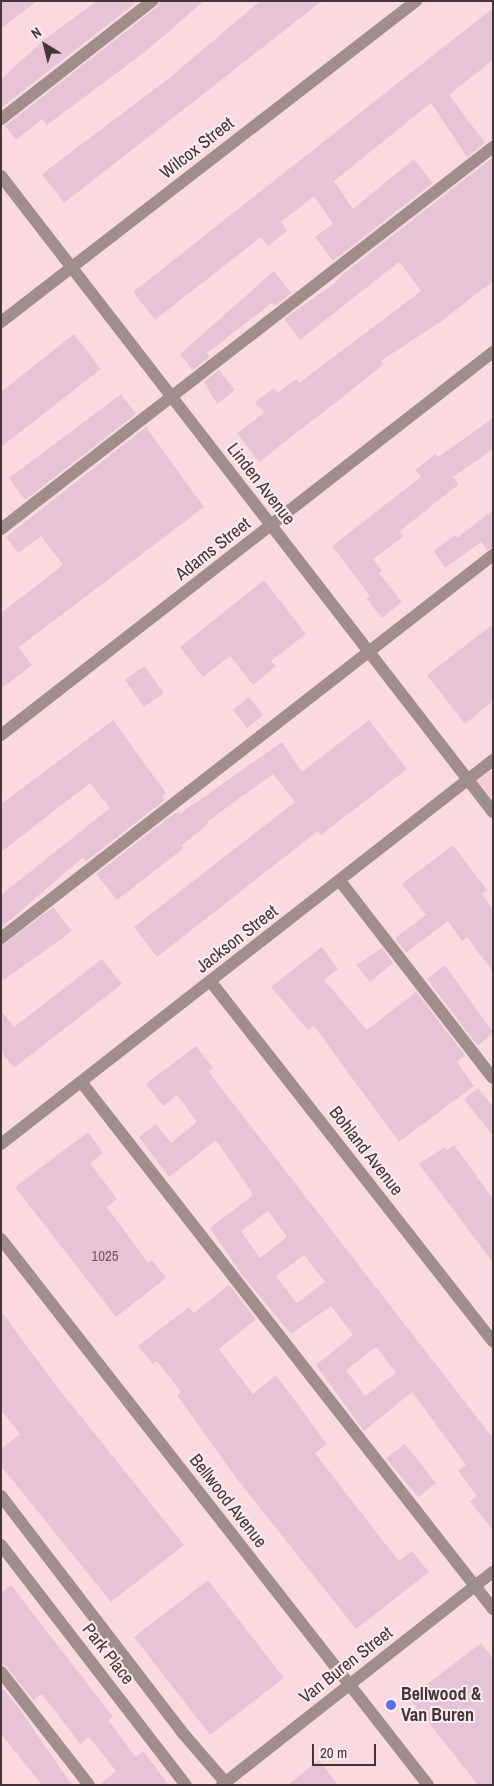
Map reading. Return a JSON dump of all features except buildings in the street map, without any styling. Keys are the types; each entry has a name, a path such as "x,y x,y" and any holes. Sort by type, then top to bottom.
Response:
{"street":[{"path":"1,119 152,1"},
{"name":"Wilcox Street","path":"1,322 416,1"},
{"path":"1,529 493,147"},
{"name":"Linden Avenue","path":"1,176 493,812"},
{"name":"Adams Street","path":"1,735 493,352"},
{"path":"1,938 493,555"},
{"name":"Jackson Street","path":"1,1144 82,1083 493,760"},
{"path":"340,881 493,1078"},
{"name":"Bohland Avenue","path":"211,982 493,1342"},
{"path":"82,1083 493,1609"},
{"name":"Bellwood Avenue","path":"1,1239 428,1785"},
{"path":"1,1496 223,1784"},
{"name":"Park Place","path":"1,1545 186,1785"},
{"name":"Van Buren Street","path":"223,1784 493,1572"},
{"path":"1,1672 89,1785"}],"shaded area":[{"path":"493,768 493,812 472,785"}],"place":[{"name":"Bellwood & Van Buren","path":"391,1705"}]}
